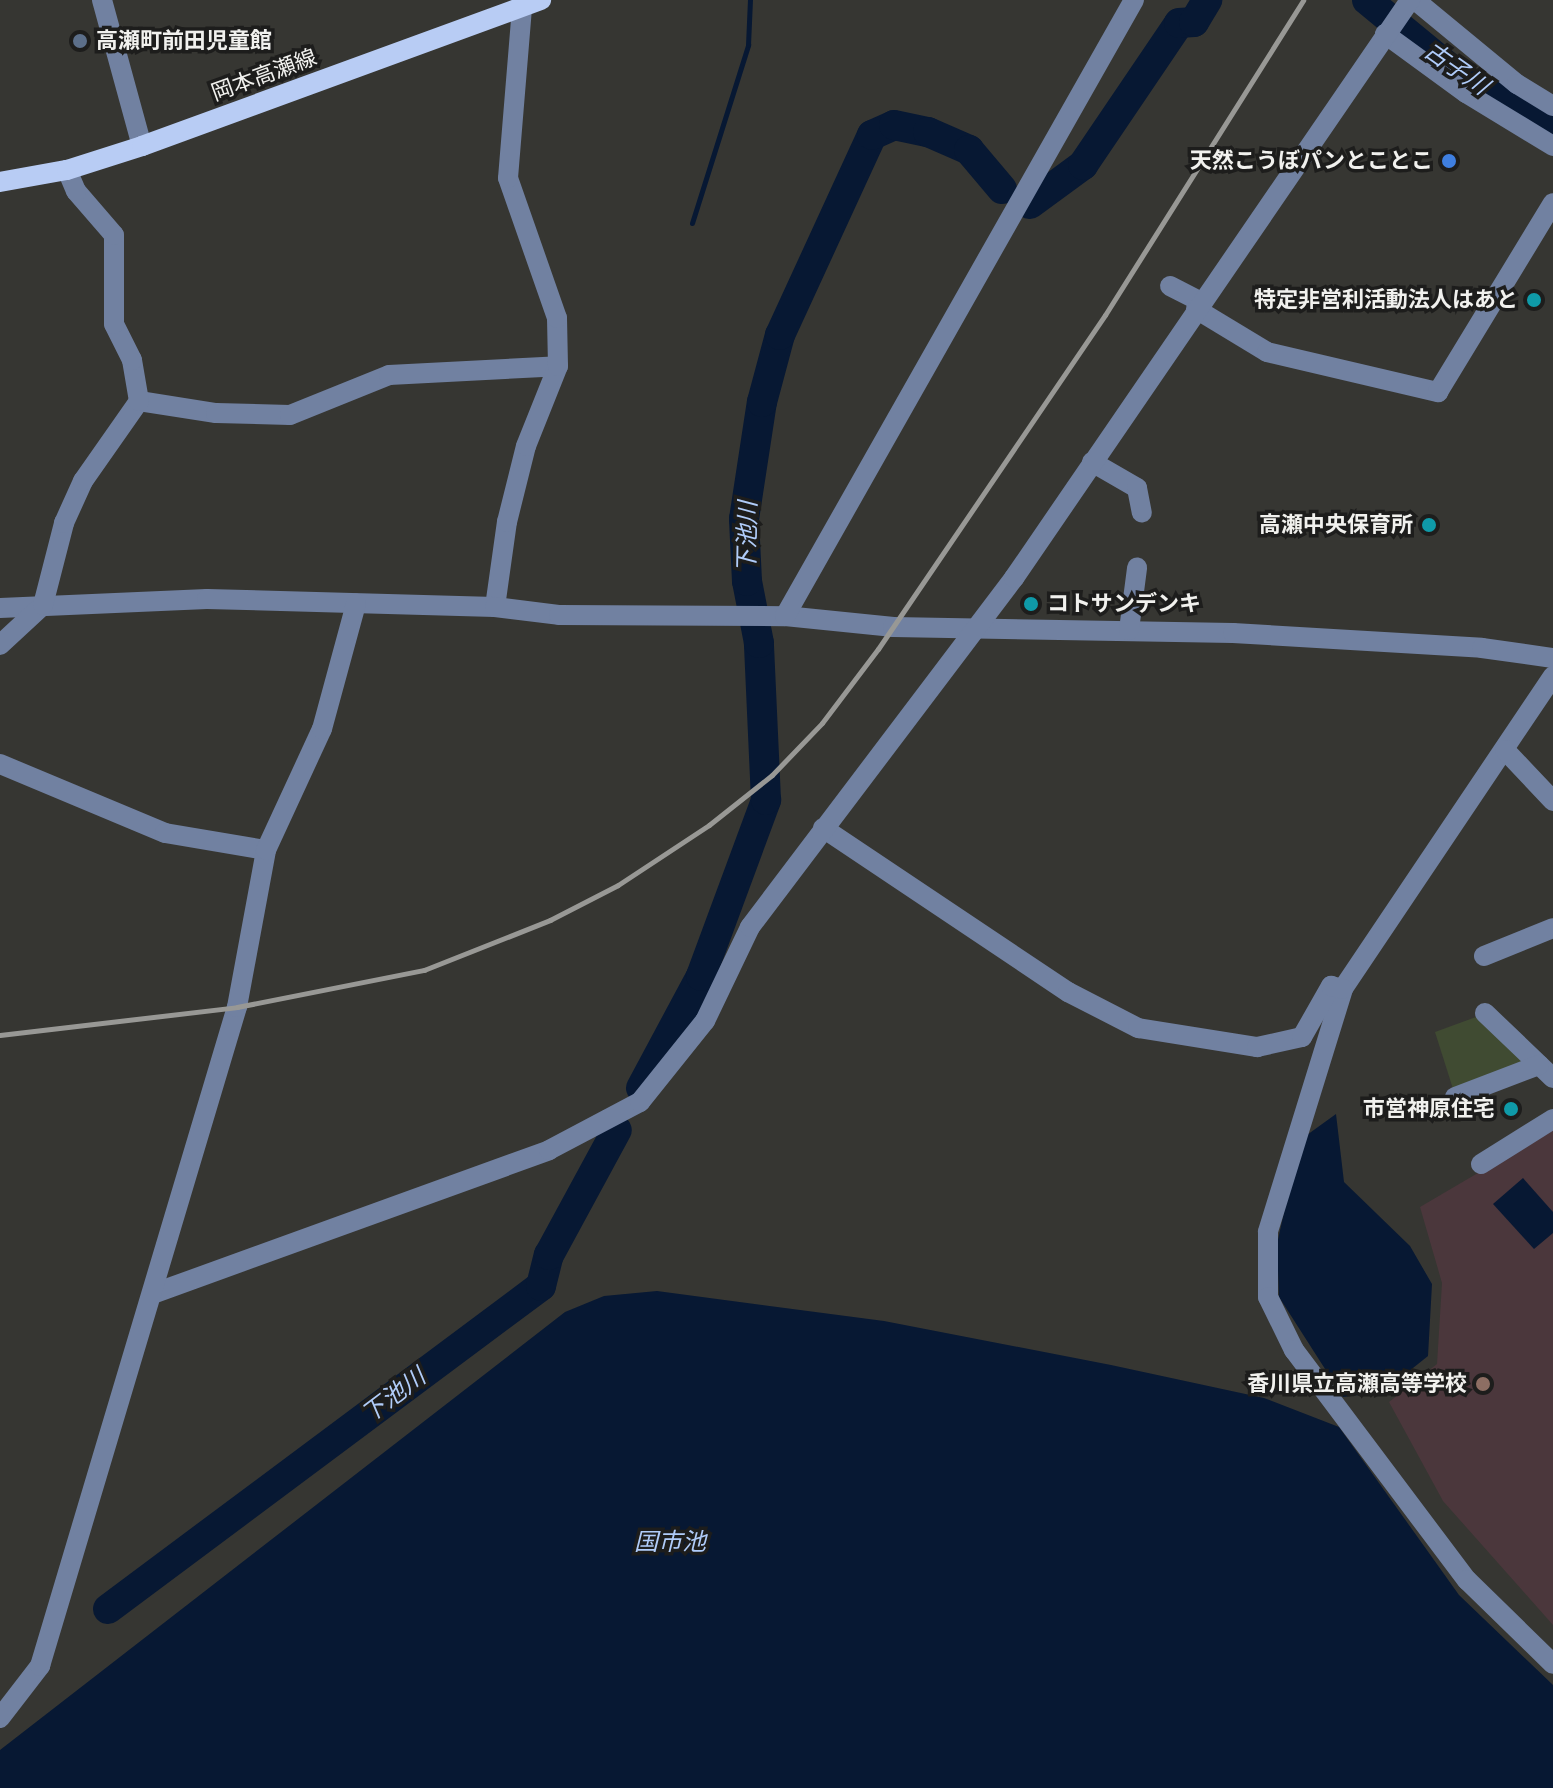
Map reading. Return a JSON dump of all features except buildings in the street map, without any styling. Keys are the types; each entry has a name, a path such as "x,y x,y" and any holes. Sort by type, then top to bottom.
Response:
{"main road":[{"name":"岡本高瀬線","path":"0,182 67,170 142,146 532,4"}],"street":[{"path":"100,0 142,146"},
{"path":"785,616 1134,0"},
{"path":"155,1293 549,1150 640,1102 684,1053 750,927 974,629 1385,34 1412,0 1517,84 1553,106"},
{"path":"495,607 507,522 526,446 558,366 557,318 508,178 532,4"},
{"path":"1385,34 1466,93 1553,146"},
{"path":"0,645 43,605 64,523 83,481 139,401 132,360 114,324 114,235 76,191 67,170"},
{"path":"1170,286 1267,352 1438,392 1553,203"},
{"path":"139,401 216,413 290,415 389,375 558,366"},
{"path":"1092,462 1137,488 1142,513"},
{"path":"1129,630 1137,568"},
{"path":"0,608 142,599 495,607 559,615 785,616 974,629 1129,630 1437,645 1553,658"},
{"path":"0,1718 40,1666 155,1293 237,1007 266,850 322,729 356,604"},
{"path":"1553,676 1343,989 1268,1232 1268,1297 1294,1350 1398,1494 1467,1580 1553,1664"},
{"path":"1505,750 1553,801"},
{"path":"0,764 165,833 266,850"},
{"path":"823,828 1068,992 1138,1028 1257,1047 1302,1037 1331,986 1343,989"},
{"path":"1484,956 1553,928"},
{"path":"1485,1013 1546,1071"},
{"path":"1455,1097 1546,1071"},
{"path":"1481,1164 1553,1119"}],"shaded area":[{"name":"香川県立高瀬高等学校","path":"1553,1129 1553,1625 1443,1501 1389,1402 1437,1364 1442,1283 1420,1207"}],"green space":[{"path":"1476,1017 1528,1064 1454,1092 1435,1032"}],"water":[{"path":"1336,1114 1344,1182 1410,1246 1432,1284 1428,1356 1383,1392 1343,1397 1279,1297 1277,1244 1300,1140"},
{"path":"1523,1178 1553,1212 1553,1233 1534,1249 1493,1204"},
{"name":"国市池","path":"657,1291 884,1321 1111,1365 1264,1398 1339,1427 1459,1595 1553,1685 1553,1788 0,1788 0,1750 565,1312 604,1296"}],"waterway":[{"path":"692,223 748,45 750,0"},
{"name":"下池川","path":"1030,204 1083,165 1179,23 1194,22 1207,0"},
{"name":"古子川","path":"1367,0 1464,80 1553,128"},
{"name":"下池川","path":"641,1088 701,976 766,800 759,643 747,581 744,519 762,402 780,335 872,135 894,125 928,132 969,150 1002,189"},
{"name":"下池川","path":"108,1609 541,1286 549,1255 617,1130"}],"railway":[{"path":"0,1035 237,1007 424,970 550,920 618,885 709,825 772,775 822,723 878,649 1105,315 1303,0"}],"place":[{"name":"高瀬町前田児童館","path":"80,41"},
{"name":"天然こうぼパンとことこ","path":"1449,161"},
{"name":"特定非営利活動法人はあと","path":"1534,300"},
{"name":"高瀬中央保育所","path":"1429,525"},
{"name":"コトサンデンキ","path":"1031,604"},
{"name":"市営神原住宅","path":"1511,1109"},
{"name":"香川県立高瀬高等学校","path":"1483,1384"}]}
